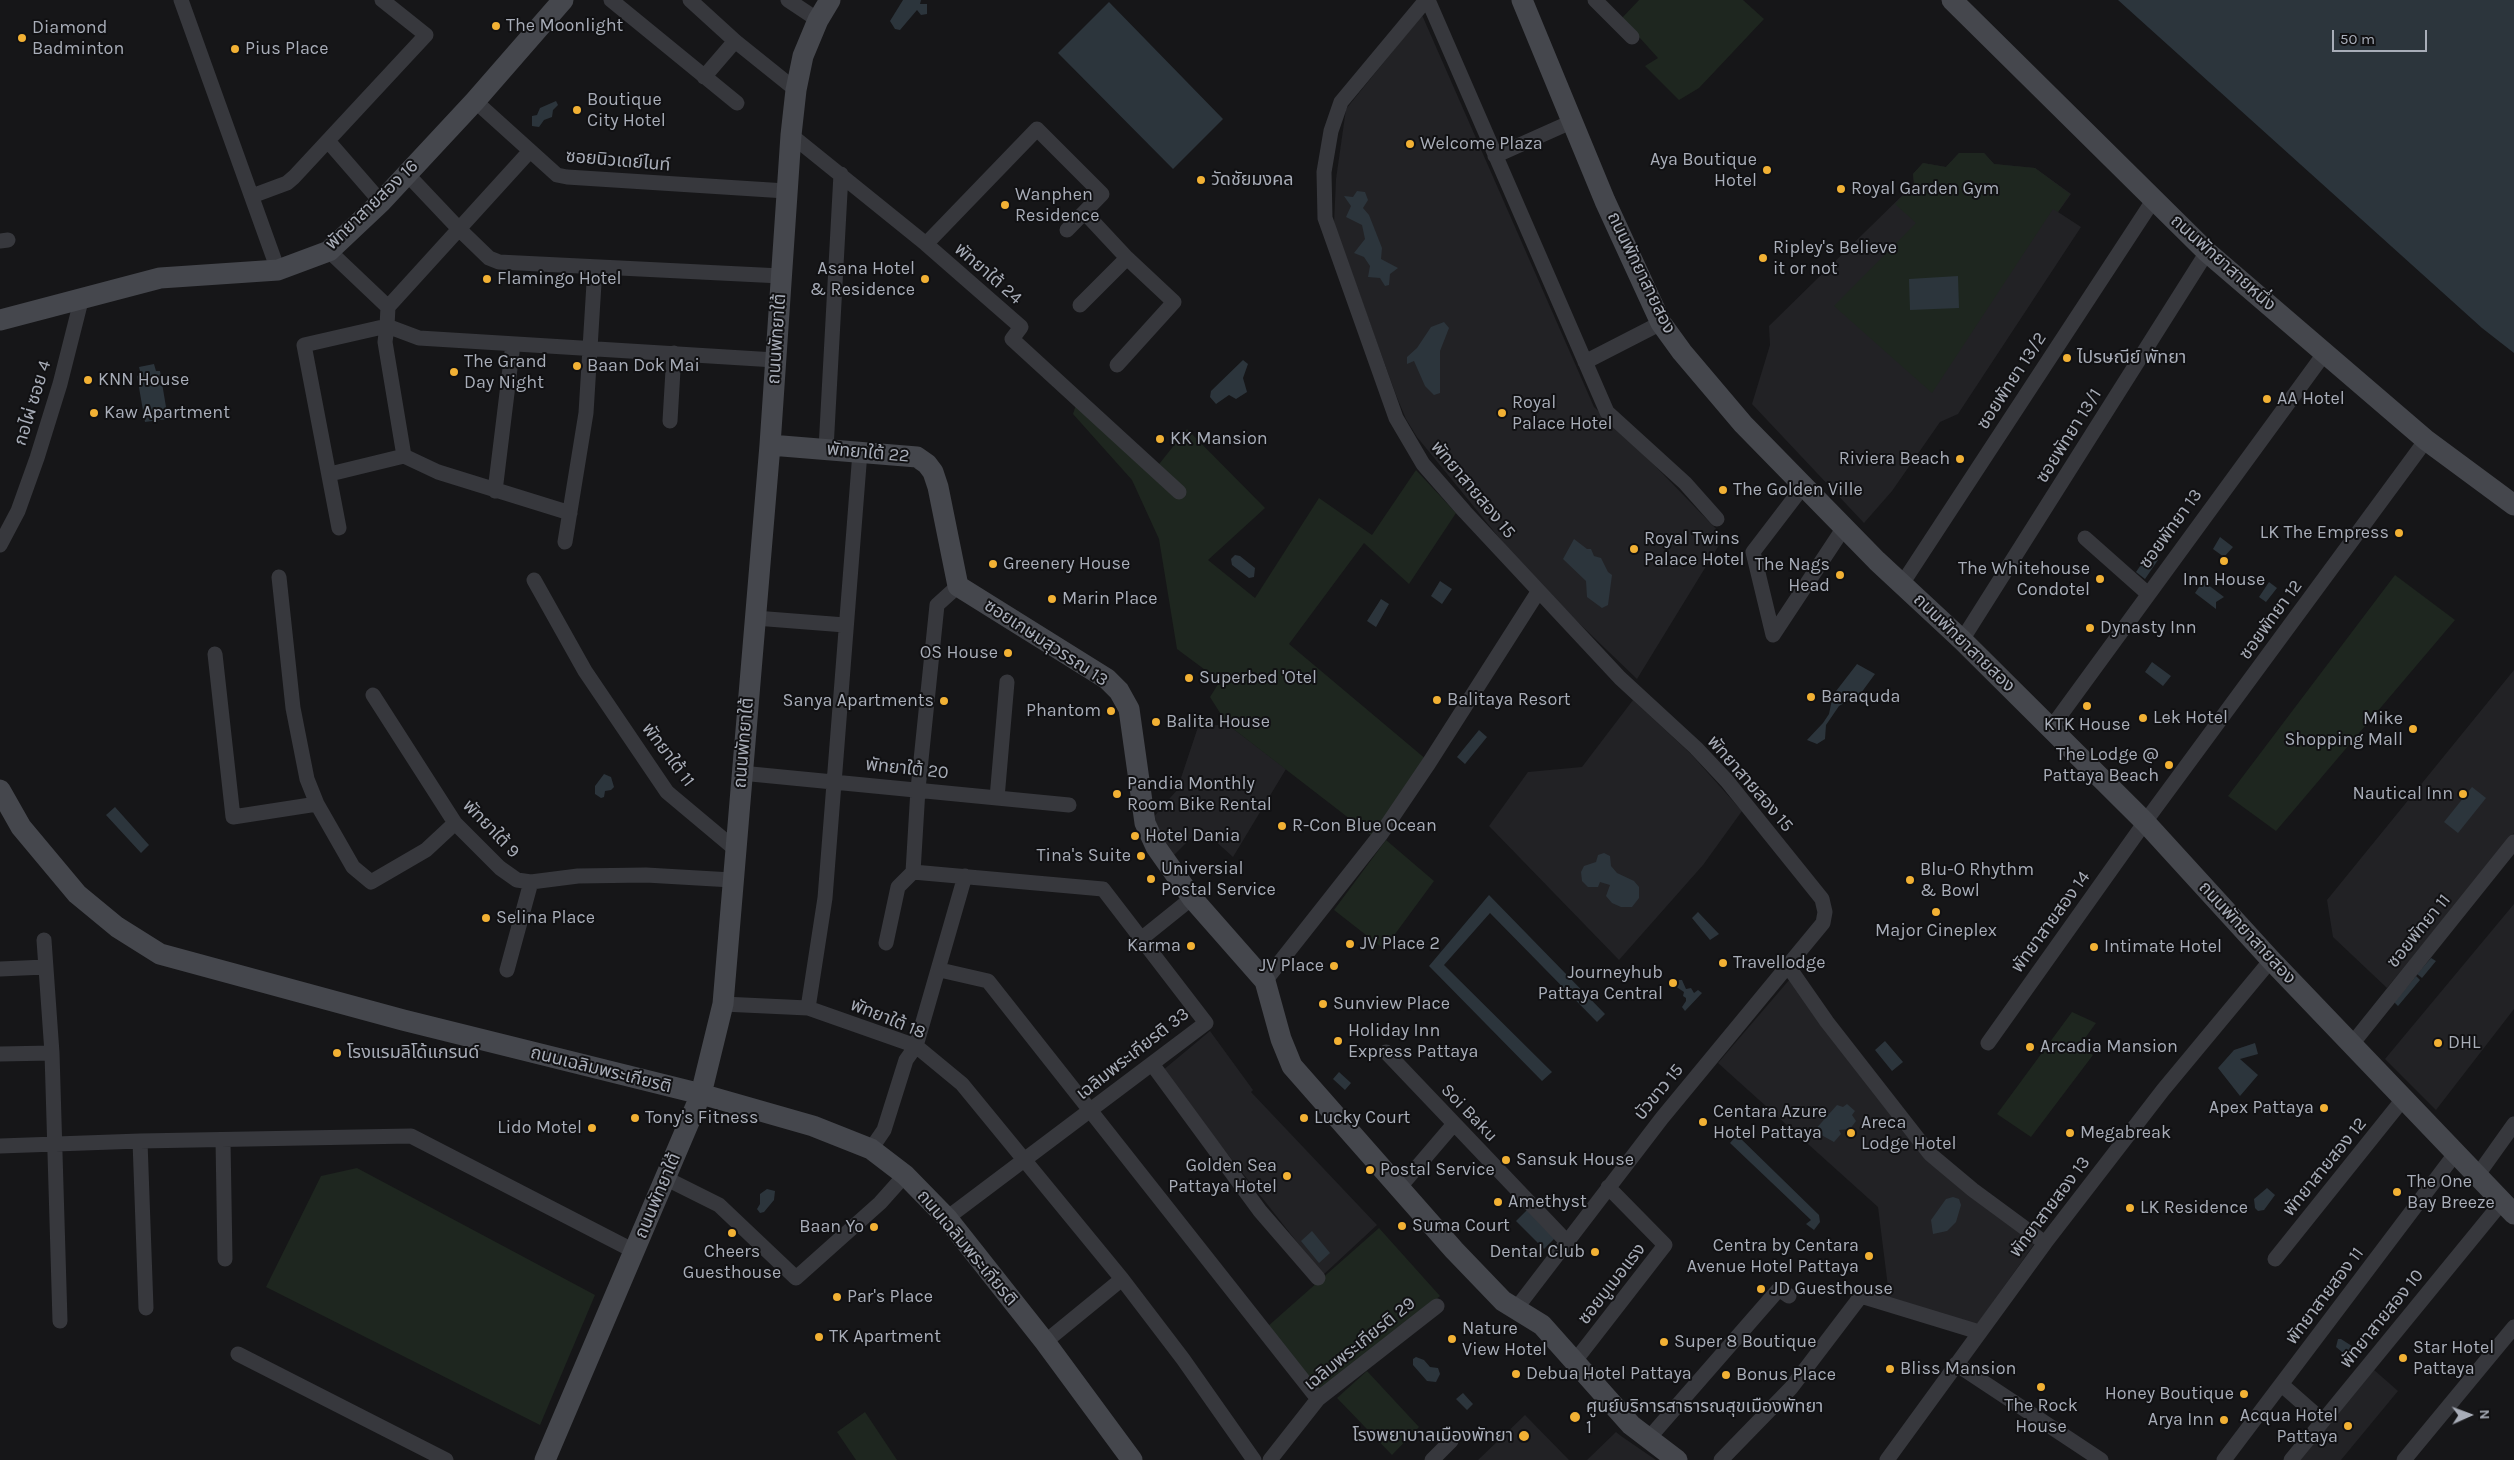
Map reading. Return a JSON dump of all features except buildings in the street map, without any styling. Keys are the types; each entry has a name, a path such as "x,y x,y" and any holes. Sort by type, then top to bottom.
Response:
{"main road":[{"name":"พัทยาสายสอง 16","path":"0,320 82,296 160,278 278,270 328,251 381,202 475,101 563,0"},
{"name":"ถนนพัทยาใต้","path":"545,1460 701,1094 723,1004 741,772 770,445 791,135 796,90 803,56 818,20 830,0"},
{"name":"ถนนพัทยาสายสอง","path":"1522,0 1571,122 1662,323 1682,352 1732,412 1902,584 1962,640 2146,822 2271,960 2508,1208"},
{"name":"ถนนพัทยาสายหนึ่ง","path":"1952,0 2207,252 2426,440 2514,505"},
{"name":"พัทยาใต้ 22","path":"770,445 917,457 933,472 958,586"},
{"name":"ซอยเกษมสุวรรณ 13","path":"958,586 1107,679 1119,691 1129,708 1145,823 1156,847 1192,898 1266,981 1281,1039 1292,1066 1333,1115 1400,1187 1454,1250 1515,1310 1542,1325 1631,1425 1677,1460"},
{"name":"ถนนเฉลิมพระเกียรติ","path":"0,790 22,827 77,894 117,927 160,954 403,1020 701,1094 813,1126 871,1150 905,1175 947,1218 1045,1342 1132,1460"}],"street":[{"path":"181,0 278,270"},
{"path":"252,196 287,183 426,36 382,0"},
{"path":"611,0 737,104"},
{"path":"690,0 735,42 796,90"},
{"path":"788,0 818,20"},
{"path":"1427,0 1607,412 1685,483 1717,519"},
{"name":"พัทยาสายสอง 15","path":"1427,0 1341,102 1331,131 1324,172 1325,218 1396,418 1423,464 1538,592 1620,678 1696,748 1727,781 1822,899"},
{"path":"1596,0 1632,37"},
{"path":"704,77 735,42"},
{"name":"ซอยนิวเดย์ไนท์","path":"475,101 551,171 567,178 786,191"},
{"path":"1495,156 1571,122"},
{"path":"926,244 1037,129 1102,194 1067,230"},
{"name":"พัทยาใต้ 24","path":"791,135 926,244 1021,327 1012,339 1179,492"},
{"path":"328,141 381,202"},
{"path":"404,456 385,342 388,307 530,152"},
{"path":"407,174 489,258 499,262 781,276"},
{"path":"826,449 841,174"},
{"name":"ซอยพัทยา 13/2","path":"1902,584 2154,199"},
{"path":"1085,213 1127,258 1174,302 1117,365"},
{"path":"328,251 388,307"},
{"name":"ซอยพัทยา 13/1","path":"1962,640 2207,252"},
{"path":"1080,305 1127,258"},
{"path":"565,542 586,414 595,267"},
{"name":"กอไผ่ ซอย 4","path":"0,545 18,511 37,458 60,384 82,296"},
{"path":"1585,362 1662,323"},
{"path":"340,528 304,346 387,326 419,338 590,347 775,360"},
{"path":"495,491 513,344"},
{"path":"670,421 674,353"},
{"name":"ซอยพัทยา 13","path":"2051,728 2147,593 2324,354"},
{"name":"ซอยพัทยา 12","path":"2146,822 2426,440"},
{"path":"808,1008 825,898 860,452"},
{"path":"330,474 404,456 438,472 570,513"},
{"path":"1805,484 1753,552 1773,635 1845,526"},
{"path":"2084,538 2147,593"},
{"path":"278,577 294,708 306,779 317,804 353,867 371,882 426,850 455,823"},
{"name":"พัทยาใต้ 11","path":"534,580 585,671 667,792 735,849"},
{"path":"886,943 898,887 913,872 918,789 937,605 958,586"},
{"path":"1266,981 1381,834 1429,763 1538,592"},
{"path":"755,618 845,625"},
{"path":"216,654 233,817 317,804"},
{"path":"997,798 1007,682"},
{"name":"พัทยาใต้ 9","path":"373,695 455,823 500,868 517,880 531,882 578,876 646,876 732,880"},
{"name":"พัทยาใต้ 20","path":"741,772 835,780 1069,806"},
{"name":"พัทยาสายสอง 14","path":"1988,1043 2146,822"},
{"name":"ซอยพัทยา 11","path":"2352,1044 2514,842"},
{"path":"913,872 1103,888 1141,939 1192,898"},
{"path":"871,1150 884,1130 906,1060 916,1046 940,970 965,876"},
{"path":"507,970 531,882"},
{"name":"บัวขาว 15","path":"1515,1310 1670,1107 1823,923 1825,912 1822,899"},
{"name":"เฉลิมพระเกียรติ 33","path":"947,1218 1206,1023 1141,939"},
{"path":"44,940 56,1145 60,1321"},
{"name":"พัทยาสายสอง 13","path":"1887,1460 2045,1243 2163,1090 2271,960"},
{"path":"1788,966 1827,1022 1930,1154 1973,1190 2045,1243"},
{"path":"0,969 46,967"},
{"path":"940,970 988,981 1318,1399"},
{"name":"พัทยาใต้ 18","path":"723,1004 808,1008 916,1046 962,1084 1122,1279 1183,1359 1254,1460"},
{"name":"Soi Baku","path":"1386,1052 1567,1242"},
{"path":"0,1054 52,1053"},
{"path":"1152,1064 1260,1211 1318,1278"},
{"name":"พัทยาสายสอง 12","path":"2275,1259 2404,1098"},
{"path":"2477,1176 2514,1124"},
{"path":"1400,1187 1454,1125"},
{"path":"0,1146 140,1141 411,1136 634,1251"},
{"path":"223,1140 225,1259"},
{"path":"140,1141 146,1308"},
{"name":"พัทยาสายสอง 11","path":"2224,1460 2455,1154"},
{"path":"665,1178 719,1205 796,1278 880,1203 905,1175"},
{"name":"ซอยบูเมอแรง","path":"1575,1361 1665,1246 1608,1188"},
{"name":"พัทยาสายสอง 10","path":"2290,1460 2508,1208"},
{"path":"1045,1342 1122,1279"},
{"path":"1648,1438 1779,1289 1789,1296"},
{"path":"1721,1460 1791,1388 1861,1296 1979,1332"},
{"name":"เฉลิมพระเกียรติ 29","path":"1270,1460 1318,1399 1437,1306"},
{"path":"2404,1460 2514,1327"},
{"path":"238,1354 446,1460"},
{"path":"1956,1364 2101,1460"},
{"path":"2282,1385 2323,1420"},
{"path":"1432,1460 1451,1441"}],"shaded area":[{"path":"903,0 921,0 920,4 927,4 927,14 921,15 917,10 900,30 895,29 890,21"},
{"path":"1639,0 1743,0 1764,19 1699,88 1679,100 1645,66 1658,58 1622,18"},
{"path":"2118,0 2514,0 2514,353 2482,328"},
{"path":"1109,2 1223,119 1173,169 1058,53"},
{"path":"1422,15 1594,407 1630,440 1724,537 1637,679 1532,578 1417,437 1406,419 1396,395 1334,224 1336,179 1346,109"},
{"path":"556,101 558,105 553,110 552,117 544,120 539,127 532,126 532,116 537,115 540,108"},
{"path":"1959,153 1984,153 1994,164 2035,168 2071,194 2058,212 2081,227 1958,414 1940,422 1892,491 1864,523 1752,404 1770,345 1769,326 1914,184 1913,174 1923,163 1946,167"},
{"path":"1959,153 1984,153 1994,164 2035,168 2070,194 2058,212 2053,209 1932,393 1834,306 1916,223 1895,204 1914,184 1913,174 1923,163 1946,167"},
{"path":"1357,191 1365,192 1368,200 1363,208 1369,215 1382,248 1381,259 1398,268 1390,274 1389,285 1385,286 1380,278 1368,277 1370,266 1364,257 1354,253 1365,239 1362,225 1346,217 1351,206 1344,196 1353,197"},
{"path":"1958,276 1959,308 1910,310 1909,279"},
{"path":"1444,322 1449,328 1440,351 1440,393 1434,395 1425,386 1414,361 1407,364 1407,357 1417,348 1431,327"},
{"path":"1243,360 1248,364 1243,378 1247,392 1236,399 1229,395 1216,404 1210,397 1211,391"},
{"path":"154,364 156,371 160,371 168,419 145,422 137,376 141,375 139,367"},
{"path":"1077,402 1152,473 1187,429 1265,508 1208,560 1255,598 1319,498 1372,535 1416,470 1456,513 1409,584 1364,543 1289,644 1427,760 1372,836 1227,724 1210,697 1220,681 1177,649 1159,539 1132,480 1073,414"},
{"path":"2220,537 2233,547 2224,557 2213,549"},
{"path":"1574,539 1587,549 1591,549 1594,556 1601,558 1608,572 1612,575 1608,605 1602,608 1587,597 1586,581 1563,559"},
{"path":"2149,553 2158,560 2145,579 2136,572"},
{"path":"1235,555 1240,556 1255,568 1254,577 1249,578 1232,565 1231,559"},
{"path":"2395,575 2455,620 2276,831 2228,796"},
{"path":"1440,581 1452,589 1442,604 1431,596"},
{"path":"2203,581 2224,597 2216,602 2216,609 2195,593"},
{"path":"2269,582 2277,588 2266,602 2259,597"},
{"path":"1381,599 1389,604 1376,627 1367,621"},
{"path":"2152,662 2171,676 2163,686 2145,672"},
{"path":"1857,664 1875,674 1861,693 1839,706 1826,725 1825,739 1817,744 1807,740 1829,714 1833,695"},
{"name":"Nautical Inn","path":"2514,670 2514,833 2387,988 2333,937 2327,900"},
{"path":"1633,700 1691,754 1742,811 1703,865 1619,960 1489,826 1528,772 1582,767"},
{"path":"1227,724 1286,769 1233,857 1201,828 1172,857 1151,820 1177,790 1198,727"},
{"path":"1479,730 1487,737 1465,764 1457,757"},
{"path":"604,774 611,777 614,787 611,790 605,791 604,797 601,798 595,794 595,786"},
{"path":"2472,787 2486,798 2458,833 2444,822"},
{"path":"115,807 149,845 141,853 106,815"},
{"path":"1386,840 1434,881 1384,949 1334,910"},
{"path":"1604,853 1610,856 1611,866 1617,873 1634,881 1639,887 1639,898 1632,907 1621,907 1612,903 1606,896 1610,885 1600,882 1598,887 1588,887 1582,881 1581,872 1584,866 1596,862 1598,855"},
{"path":"1489,895 1605,1014 1597,1022 1490,913 1444,965 1552,1072 1542,1081 1429,966"},
{"path":"2514,904 2514,1009 2436,1110 2385,1059"},
{"path":"1698,912 1719,934 1710,940 1692,918"},
{"path":"2431,958 2436,961 2422,978 2417,974"},
{"path":"2416,976 2420,980 2398,1006 2394,1002"},
{"name":"Areca Lodge Hotel","path":"1790,979 1926,1160 2035,1243 1976,1326 1884,1300 1888,1287 1878,1207 1718,1063"},
{"path":"1679,980 1682,980 1686,989 1691,988 1694,993 1698,990 1702,993 1685,1011 1682,1007 1686,1001 1686,998 1683,996 1684,992 1675,986"},
{"path":"2072,1012 2096,1023 2080,1045 2093,1055 2031,1137 1997,1114"},
{"name":"Golden Sea Pattaya Hotel","path":"1210,1031 1253,1090 1251,1092 1377,1225 1323,1275 1162,1071"},
{"path":"1885,1041 1903,1062 1892,1071 1875,1050"},
{"path":"2255,1043 2258,1054 2240,1059 2258,1075 2240,1096 2218,1068 2234,1050"},
{"path":"1339,1072 1351,1083 1345,1090 1333,1079"},
{"path":"1847,1104 1855,1111 1852,1115 1856,1121 1850,1129 1839,1130 1841,1134 1834,1142 1814,1131 1837,1105 1843,1107"},
{"path":"1737,1135 1819,1215 1820,1222 1814,1230 1806,1224 1811,1220 1730,1143"},
{"path":"357,1168 595,1295 540,1425 266,1287 321,1176"},
{"path":"2267,1188 2275,1195 2264,1210 2258,1211 2255,1208 2254,1199"},
{"path":"767,1189 775,1191 774,1200 764,1212 760,1213 757,1209 760,1204 760,1194"},
{"path":"1953,1197 1959,1199 1961,1205 1956,1222 1947,1231 1933,1234 1931,1220 1946,1199"},
{"path":"1527,1210 1555,1238 1544,1249 1516,1221"},
{"path":"1379,1228 1440,1296 1323,1391 1317,1390 1267,1327"},
{"path":"1312,1231 1330,1253 1319,1263 1301,1241"},
{"path":"2338,1339 2355,1348 2353,1357 2348,1357 2336,1347"},
{"path":"1416,1357 1424,1360 1430,1367 1438,1368 1440,1374 1436,1382 1427,1381 1413,1365 1413,1359"},
{"name":"Acqua Hotel Pattaya","path":"2373,1369 2398,1391 2341,1460 2299,1460"},
{"path":"1367,1371 1419,1427 1392,1455 1337,1398"},
{"path":"1463,1393 1473,1404 1467,1410 1456,1399"},
{"path":"865,1412 897,1460 856,1460 837,1432"},
{"name":"โรงพยาบาลเมืองพัทยา","path":"1525,1415 1569,1460 1478,1460"},
{"path":"1616,1432 1621,1436 1656,1460 1587,1460"}],"place":[{"name":"The Moonlight","path":"496,26"},
{"name":"Diamond Badminton","path":"22,38"},
{"name":"Pius Place","path":"235,49"},
{"name":"Boutique City Hotel","path":"577,110"},
{"name":"Welcome Plaza","path":"1410,144"},
{"name":"Aya Boutique Hotel","path":"1767,170"},
{"name":"วัดชัยมงคล","path":"1201,180"},
{"name":"Royal Garden Gym","path":"1841,189"},
{"name":"Wanphen Residence","path":"1005,205"},
{"name":"Ripley's Believe it or not","path":"1763,258"},
{"name":"Flamingo Hotel","path":"487,279"},
{"name":"Asana Hotel & Residence","path":"925,279"},
{"name":"ไปรษณีย์ พัทยา","path":"2067,358"},
{"name":"Baan Dok Mai","path":"577,366"},
{"name":"The Grand Day Night","path":"454,372"},
{"name":"KNN House","path":"88,380"},
{"name":"AA Hotel","path":"2267,399"},
{"name":"Kaw Apartment","path":"94,413"},
{"name":"Royal Palace Hotel","path":"1502,413"},
{"name":"KK Mansion","path":"1160,439"},
{"name":"Riviera Beach","path":"1960,459"},
{"name":"The Golden Ville","path":"1723,490"},
{"name":"LK The Empress","path":"2399,533"},
{"name":"Royal Twins Palace Hotel","path":"1634,549"},
{"name":"Inn House","path":"2224,561"},
{"name":"Greenery House","path":"993,564"},
{"name":"The Nags Head","path":"1840,575"},
{"name":"The Whitehouse Condotel","path":"2100,579"},
{"name":"Marin Place","path":"1052,599"},
{"name":"Dynasty Inn","path":"2090,628"},
{"name":"OS House","path":"1008,653"},
{"name":"Superbed 'Otel","path":"1189,678"},
{"name":"Baraquda","path":"1811,697"},
{"name":"Balitaya Resort","path":"1437,700"},
{"name":"Sanya Apartments","path":"944,701"},
{"name":"KTK House","path":"2087,706"},
{"name":"Phantom","path":"1111,711"},
{"name":"Lek Hotel","path":"2143,718"},
{"name":"Balita House","path":"1156,722"},
{"name":"Mike Shopping Mall","path":"2413,729"},
{"name":"The Lodge @ Pattaya Beach","path":"2169,765"},
{"name":"Pandia Monthly Room Bike Rental","path":"1117,794"},
{"name":"Nautical Inn","path":"2463,794"},
{"name":"R-Con Blue Ocean","path":"1282,826"},
{"name":"Hotel Dania","path":"1135,836"},
{"name":"Tina's Suite","path":"1141,856"},
{"name":"Universial Postal Service","path":"1151,879"},
{"name":"Blu-O Rhythm & Bowl","path":"1910,880"},
{"name":"Major Cineplex","path":"1936,912"},
{"name":"Selina Place","path":"486,918"},
{"name":"JV Place 2","path":"1350,944"},
{"name":"Karma","path":"1191,946"},
{"name":"Intimate Hotel","path":"2094,947"},
{"name":"Travellodge","path":"1723,963"},
{"name":"JV Place","path":"1334,966"},
{"name":"Journeyhub Pattaya Central","path":"1673,983"},
{"name":"Sunview Place","path":"1323,1004"},
{"name":"Holiday Inn Express Pattaya","path":"1338,1041"},
{"name":"DHL","path":"2438,1043"},
{"name":"Arcadia Mansion","path":"2030,1047"},
{"name":"โรงแรมลิโด้แกรนด์","path":"337,1053"},
{"name":"Apex Pattaya","path":"2324,1108"},
{"name":"Tony's Fitness","path":"635,1118"},
{"name":"Lucky Court","path":"1304,1118"},
{"name":"Centara Azure Hotel Pattaya","path":"1703,1122"},
{"name":"Lido Motel","path":"592,1128"},
{"name":"Areca Lodge Hotel","path":"1851,1133"},
{"name":"Megabreak","path":"2070,1133"},
{"name":"Sansuk House","path":"1506,1160"},
{"name":"Postal Service","path":"1370,1170"},
{"name":"Golden Sea Pattaya Hotel","path":"1287,1176"},
{"name":"The One Bay Breeze","path":"2397,1192"},
{"name":"Amethyst","path":"1498,1202"},
{"name":"LK Residence","path":"2130,1208"},
{"name":"Suma Court","path":"1402,1226"},
{"name":"Baan Yo","path":"874,1227"},
{"name":"Cheers Guesthouse","path":"732,1233"},
{"name":"Dental Club","path":"1595,1252"},
{"name":"Centra by Centara Avenue Hotel Pattaya","path":"1869,1256"},
{"name":"JD Guesthouse","path":"1761,1289"},
{"name":"Par's Place","path":"837,1297"},
{"name":"TK Apartment","path":"819,1337"},
{"name":"Nature View Hotel","path":"1452,1339"},
{"name":"Super 8 Boutique","path":"1664,1342"},
{"name":"Star Hotel Pattaya","path":"2403,1358"},
{"name":"Bliss Mansion","path":"1890,1369"},
{"name":"Debua Hotel Pattaya","path":"1516,1374"},
{"name":"Bonus Place","path":"1726,1375"},
{"name":"The Rock House","path":"2041,1387"},
{"name":"Honey Boutique","path":"2244,1394"},
{"name":"ศูนย์บริการสาธารณสุขเมืองพัทยา 1","path":"1575,1417"},
{"name":"Arya Inn","path":"2224,1420"},
{"name":"Acqua Hotel Pattaya","path":"2348,1426"},
{"name":"โรงพยาบาลเมืองพัทยา","path":"1524,1436"}]}
